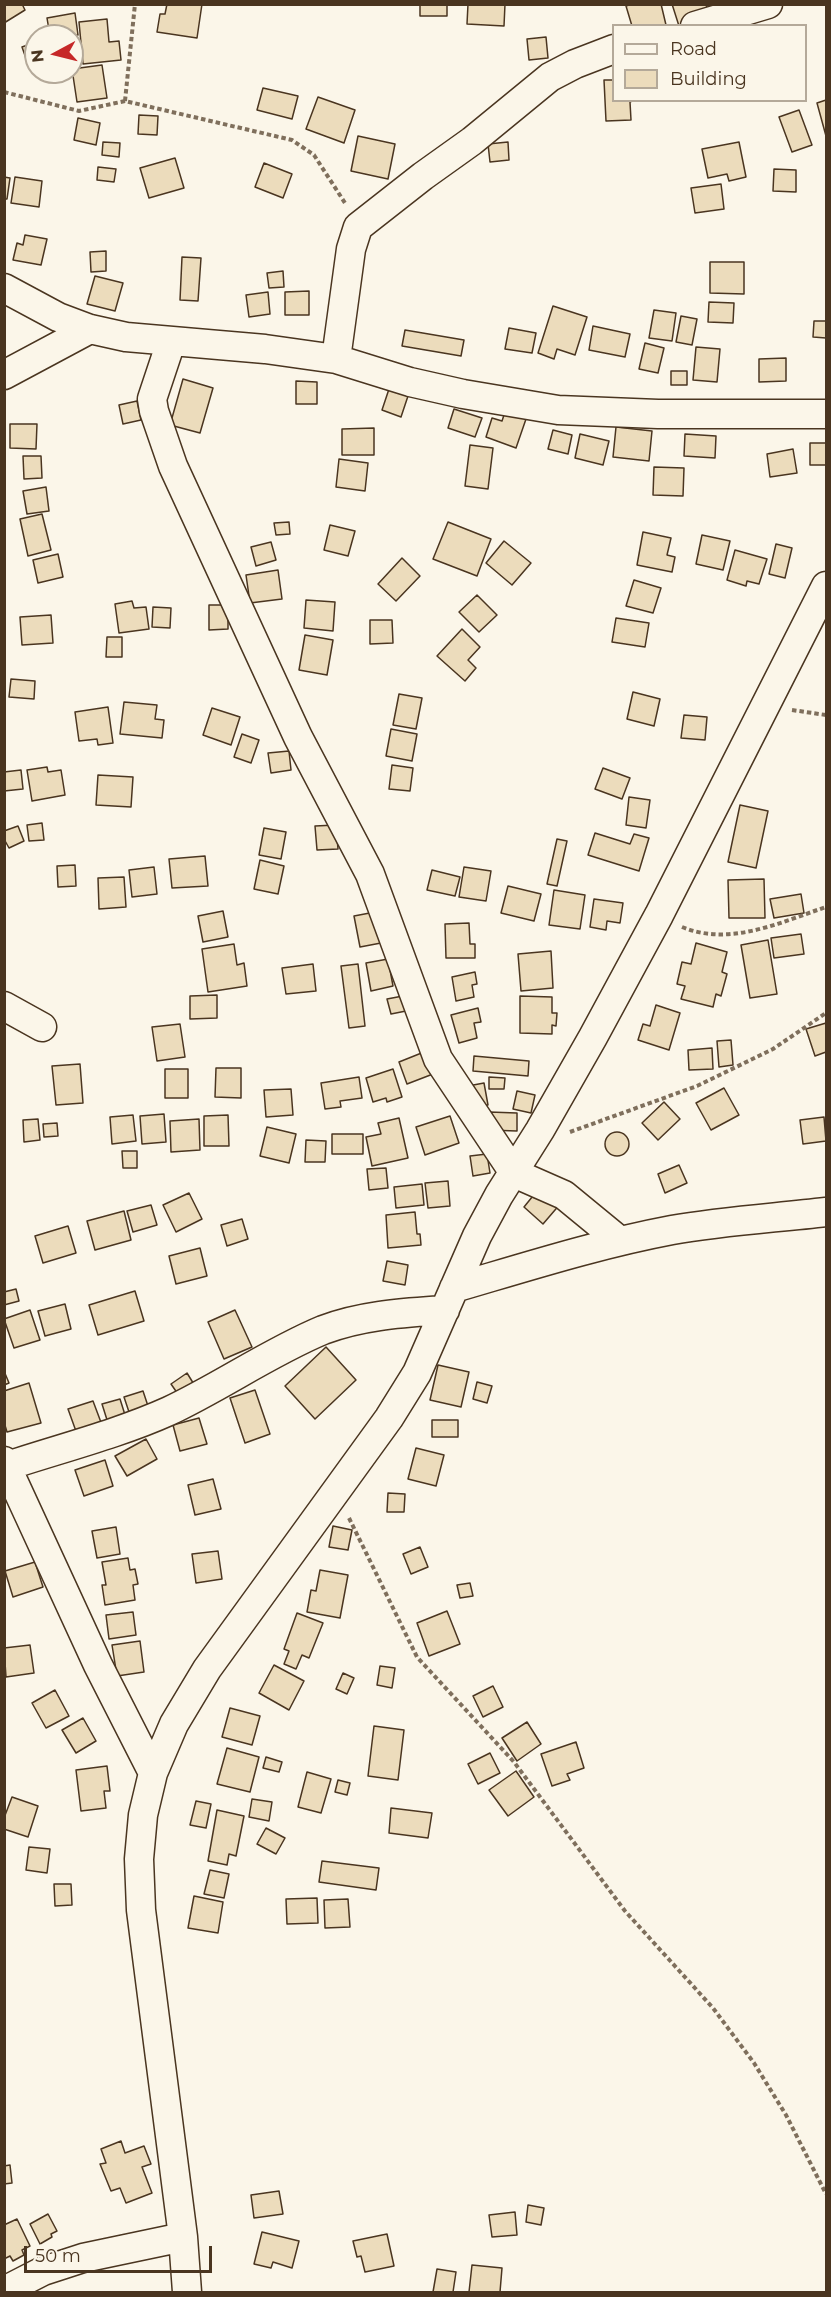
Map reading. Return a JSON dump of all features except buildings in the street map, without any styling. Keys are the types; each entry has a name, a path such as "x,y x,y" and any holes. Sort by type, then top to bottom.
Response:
{"street":[{"path":"702,24 768,4"},
{"path":"336,359 351,249 358,227 472,141 550,77 575,64 612,50"},
{"path":"4,288 58,317 90,329 126,337 265,349 336,359 410,382 463,394 558,410 658,414 826,414"},
{"path":"4,375 90,329"},
{"path":"171,342 152,399 173,466 298,737 370,874 438,1059 514,1173 564,1195 620,1241"},
{"path":"187,2292 183,2237 141,1910 139,1859 143,1815 153,1773 174,1724 207,1669 389,1418 417,1373 477,1236 498,1195 514,1173 582,1057 659,915 826,586"},
{"path":"4,1006 42,1027"},
{"path":"153,1773 98,1665 6,1465 166,1412 215,1389 253,1366 323,1330 449,1299 584,1250 620,1241 718,1223 826,1212"},
{"path":"4,2291 43,2271 84,2258 183,2237"}],"path":[{"path":"125,101 135,4"},
{"path":"4,92 79,111 125,101 292,140 314,155 342,196 358,227"},
{"path":"659,915 685,929 711,934 744,934 826,907"},
{"path":"530,1146 697,1086 773,1049 826,1013"},
{"path":"336,1492 417,1657 514,1762 625,1911 713,2008 754,2063 786,2115 826,2194"}]}
